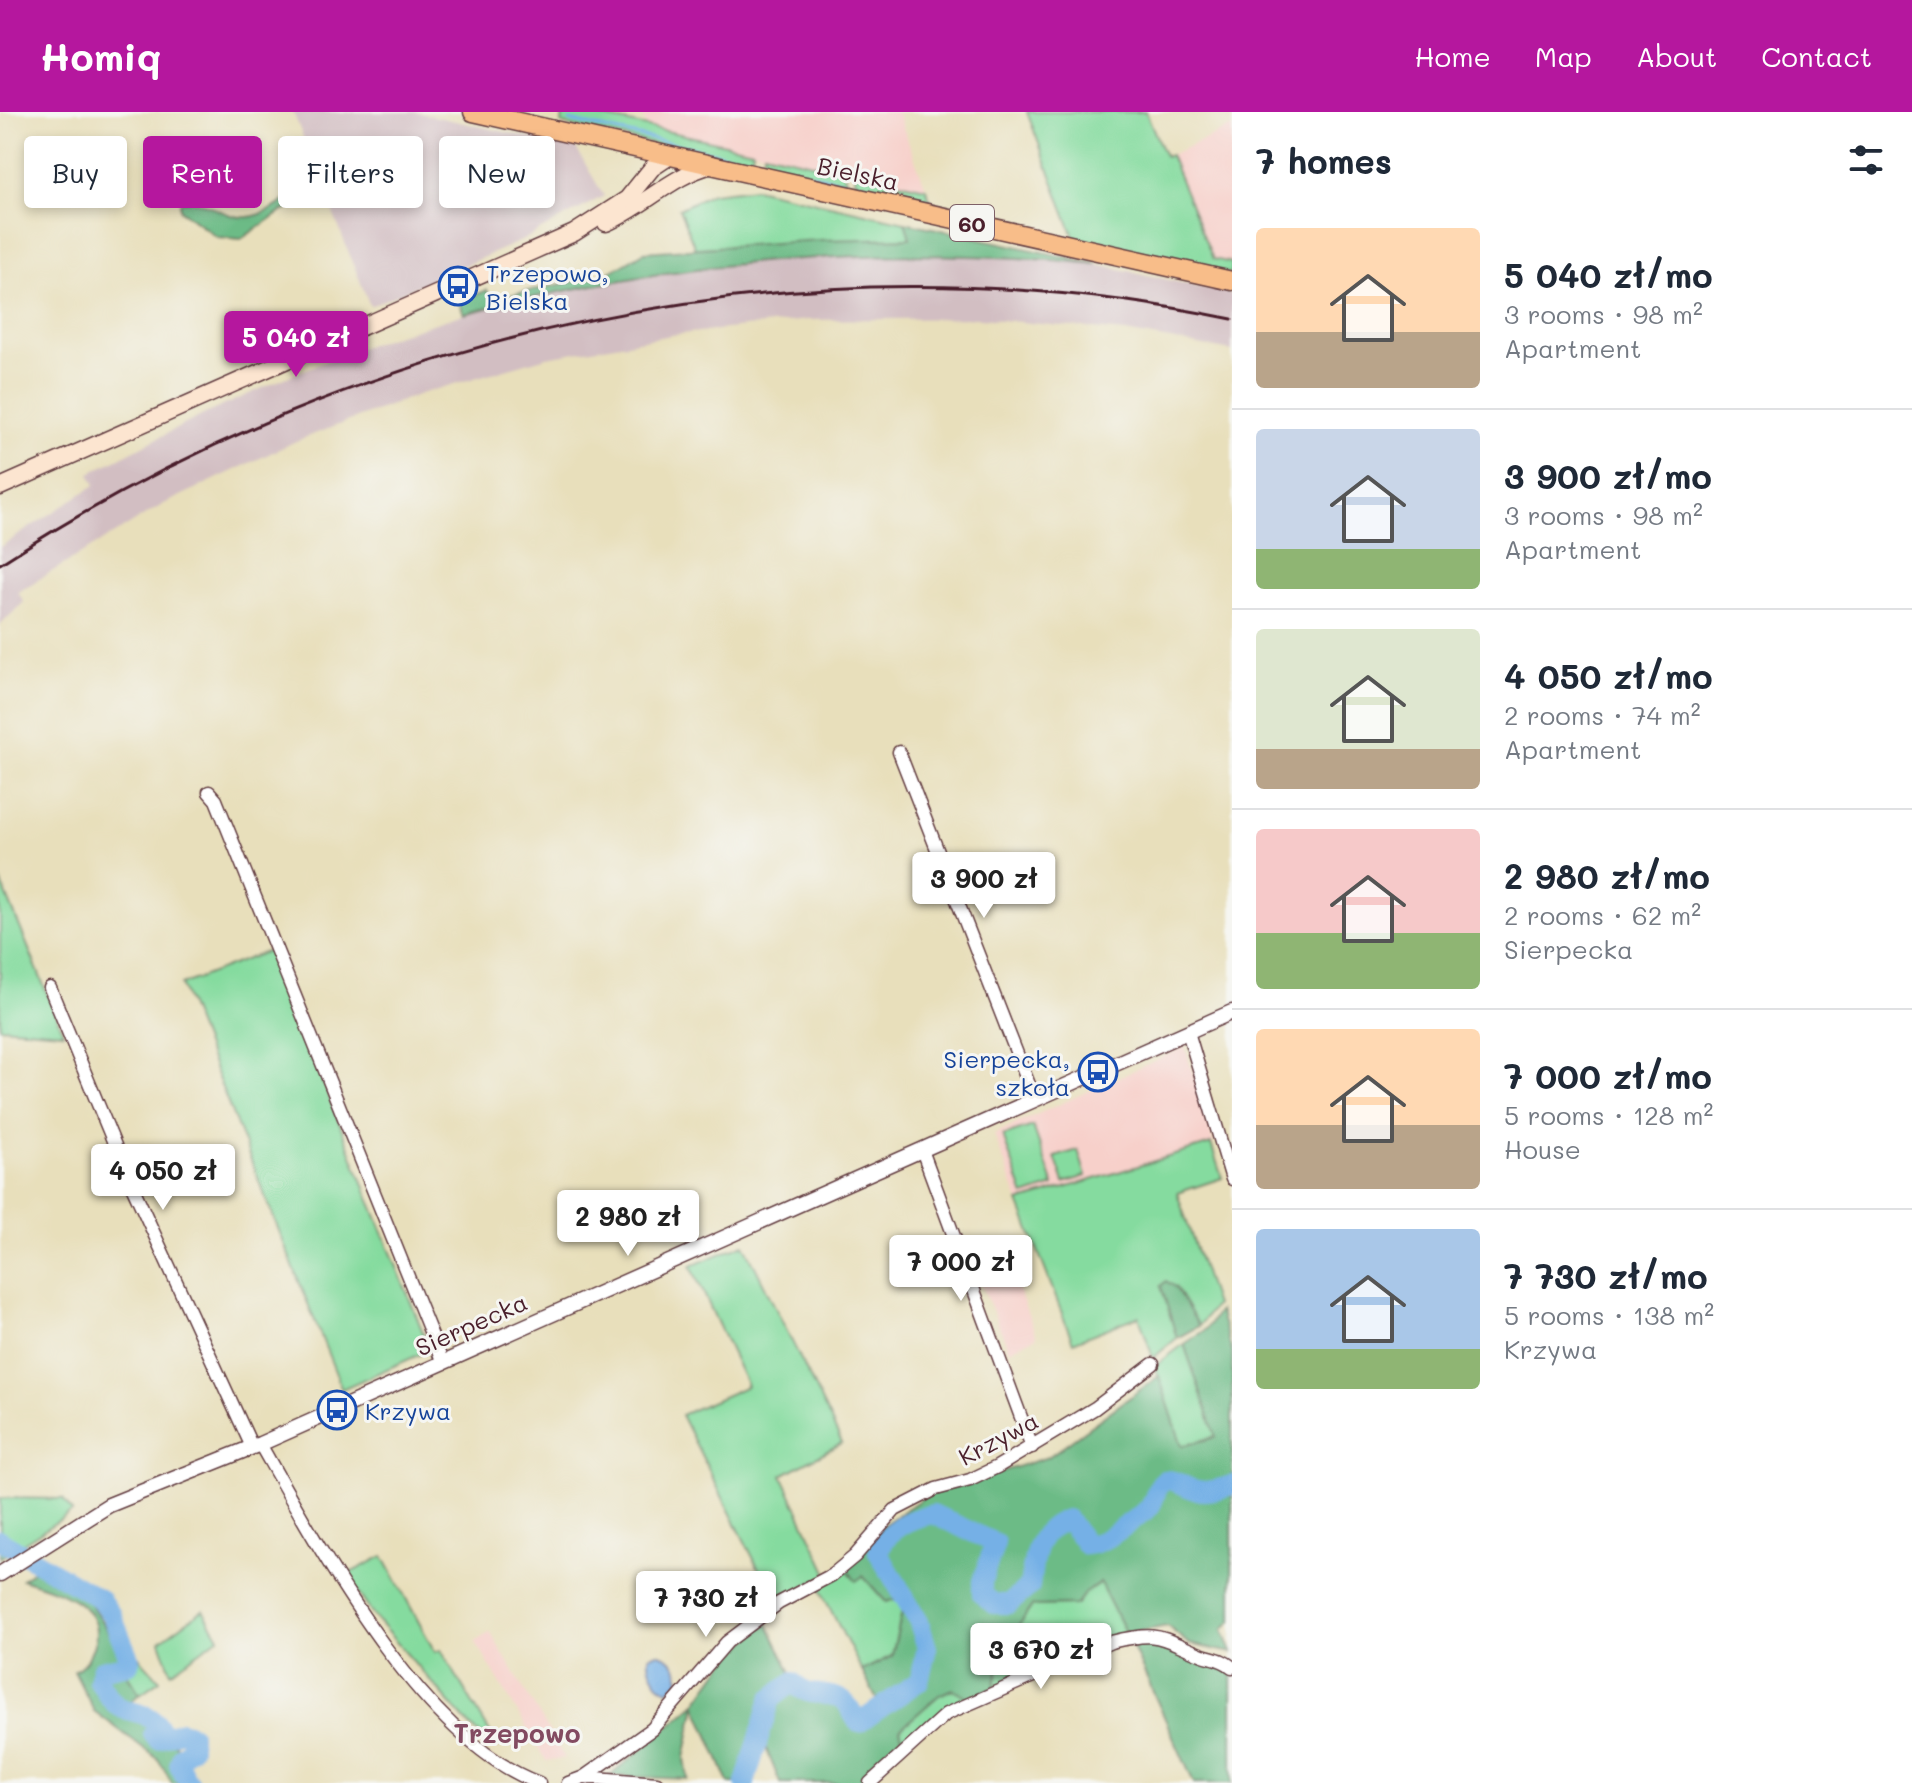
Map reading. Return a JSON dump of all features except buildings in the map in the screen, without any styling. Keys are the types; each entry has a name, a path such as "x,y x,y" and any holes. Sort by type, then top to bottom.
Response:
{"main road":[{"name":"Bielska","path":"473,112 1232,281"},
{"path":"629,146 639,159 643,179"},
{"path":"574,233 627,199 643,179 673,156"},
{"path":"672,180 673,156"},
{"path":"0,487 574,233 636,209 672,180 712,165"}],"street":[{"path":"899,752 1035,1100"},
{"path":"209,792 216,800 442,1361"},
{"path":"50,988 128,1177 256,1446 339,1583 374,1632 441,1711 476,1745 539,1783"},
{"name":"Sierpecka","path":"1,1574 133,1493 256,1446 1232,1012"},
{"path":"1188,1032 1232,1179"},
{"path":"922,1150 1032,1447"},
{"name":"Krzywa","path":"568,1783 584,1777 652,1729 727,1642 779,1603 832,1575 855,1556 895,1510 936,1489 970,1480 1032,1447 1095,1408 1153,1364"},
{"path":"870,1783 946,1714 1111,1642 1139,1635 1159,1636 1222,1659 1232,1667"},
{"path":"584,1777 657,1783"}],"shaded area":[{"path":"293,112 415,112 522,136 439,136 439,208 555,208 555,143 576,148 604,196 521,241 370,306 331,208 423,208 423,136 303,136"},
{"path":"641,112 897,112 926,188 646,126"},
{"path":"1232,127 1232,263 1213,259 1170,155"},
{"path":"955,254 1097,264 1232,294 1232,351 1125,332 979,318 808,320 672,335 547,357 420,394 296,441 164,504 18,592 24,602 0,625 0,547 95,485 90,473 207,413 378,341 464,314 622,278 825,255"},
{"path":"1185,1047 1214,1144 1019,1202 994,1134"},
{"path":"1007,1262 1037,1337 1009,1350 976,1272"},
{"path":"490,1632 565,1758 546,1761 475,1641"}],"green space":[{"path":"563,112 579,112 753,150 751,161 745,164 562,124"},
{"path":"1027,112 1146,112 1165,157 1170,155 1213,259 1232,263 1232,274 1075,239"},
{"path":"764,152 843,170 847,185 763,168"},
{"path":"854,172 926,188 933,207 858,192"},
{"path":"755,188 905,222 911,238 695,248 679,209 712,193"},
{"path":"276,207 293,208 283,211 241,239 217,237 180,209 214,208 230,215 247,217"},
{"path":"905,222 1097,264 936,255 778,260 622,280 464,314 459,302 487,290 491,299 605,275 644,252 818,240 910,238"},
{"path":"0,879 63,1032 0,1027"},
{"path":"270,950 430,1350 342,1389 181,985"},
{"path":"1033,1126 1054,1186 1024,1196 1003,1136"},
{"path":"1211,1144 1222,1178 1177,1193 1215,1305 1199,1326 1175,1287 1162,1286 1177,1338 1153,1358 1139,1316 1073,1342 1019,1202"},
{"path":"1078,1150 1086,1176 1064,1183 1055,1157"},
{"path":"744,1244 842,1443 782,1475 828,1574 797,1591 773,1597 681,1415 747,1386 691,1266"},
{"path":"1166,1281 1175,1287 1199,1326 1177,1338 1161,1286"},
{"path":"1219,1311 1232,1352 1232,1483 1196,1488 1175,1476 1163,1480 1149,1507 1104,1538 1086,1542 1078,1526 1064,1517 1040,1537 1032,1554 1028,1585 1009,1599 997,1600 985,1595 984,1589 999,1547 997,1541 932,1511 905,1518 884,1537 874,1553 890,1573 901,1597 886,1602 863,1576 856,1581 846,1568 882,1526 927,1495 1048,1457 1159,1376 1182,1446 1216,1437 1184,1344 1206,1329"},
{"path":"1184,1344 1217,1436 1182,1446 1155,1366"},
{"path":"1173,1481 1205,1494 1232,1488 1232,1621 1223,1629 1232,1653 1189,1644 1167,1626 1126,1634 1100,1583 1084,1594 1076,1605 1032,1606 1004,1647 994,1688 970,1699 953,1689 939,1695 900,1729 904,1744 861,1783 780,1783 760,1733 773,1700 793,1685 802,1695 838,1700 859,1725 885,1712 922,1682 929,1667 929,1648 922,1621 882,1552 897,1531 934,1517 993,1544 980,1577 980,1595 992,1605 1010,1607 1033,1584 1040,1546 1057,1526 1067,1522 1085,1547 1093,1546 1151,1512 1159,1487"},
{"path":"0,1498 63,1499 72,1512 0,1558"},
{"path":"383,1556 435,1652 441,1650 499,1748 471,1727 375,1618 346,1575"},
{"path":"37,1568 84,1593 127,1662 100,1668 95,1681 120,1710 147,1717 157,1727 151,1734 153,1740 172,1739 181,1754 177,1764 186,1783 172,1783 158,1759 94,1711 74,1671 86,1661 93,1647 96,1632 93,1620 86,1609 75,1601 22,1579"},
{"path":"846,1568 863,1576 886,1602 901,1597 904,1603 892,1656 862,1671 819,1587"},
{"path":"1101,1583 1126,1634 994,1688 1004,1647 1032,1606 1076,1605 1084,1594"},
{"path":"904,1603 917,1623 923,1645 921,1672 915,1681 880,1706 862,1671 892,1656"},
{"path":"203,1610 219,1637 171,1672 160,1641"},
{"path":"767,1622 794,1679 769,1698 741,1783 729,1783 696,1705 685,1758 688,1779 610,1776 695,1704 726,1661"},
{"path":"1130,1641 1172,1642 1232,1671 1232,1783 1194,1783"},
{"path":"139,1657 160,1680 140,1694 122,1667 130,1667"},
{"path":"122,1667 140,1694 124,1706 111,1696 102,1676 102,1671"},
{"path":"953,1689 970,1699 932,1718 904,1744 900,1729 939,1695"}],"water":[{"path":"657,1653 670,1660 678,1670 680,1680 669,1690 657,1682 650,1667 649,1657"}],"waterway":[{"path":"570,121 748,160"},
{"path":"765,164 845,182"},
{"path":"861,186 929,201"},
{"path":"745,1783 771,1699 793,1682 803,1690 844,1701 859,1723 919,1681 927,1648 919,1622 878,1552 900,1526 933,1514 995,1543 982,1581 982,1594 994,1604 1009,1604 1030,1586 1038,1546 1056,1524 1067,1519 1086,1545 1111,1536 1148,1509 1164,1480 1201,1491 1232,1485"},
{"path":"0,1540 100,1599 112,1616 130,1660 129,1664 101,1670 98,1681 118,1706 153,1720 160,1731 153,1734 157,1739 181,1731 191,1734 191,1748 182,1755 179,1765 189,1783"}],"railway":[{"path":"0,564 140,482 286,414 437,359 592,320 750,295 910,287 1071,294 1232,319"}],"place":[{"name":"Trzepowo, Bielska","path":"458,286"},
{"name":"Sierpecka, szkoła","path":"1098,1072"},
{"name":"Krzywa","path":"337,1410"}],"district":[{"name":"Trzepowo","path":"517,1733"}]}
